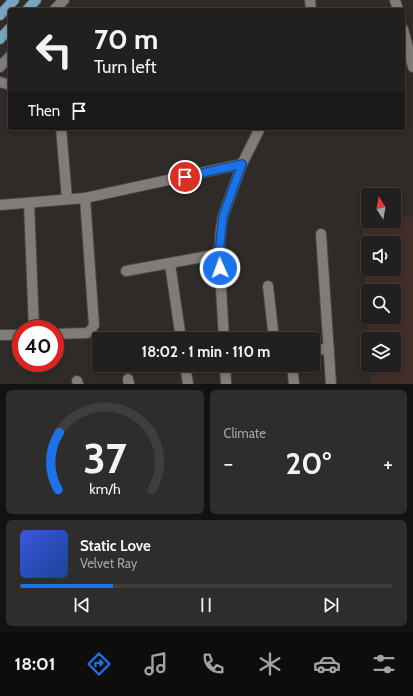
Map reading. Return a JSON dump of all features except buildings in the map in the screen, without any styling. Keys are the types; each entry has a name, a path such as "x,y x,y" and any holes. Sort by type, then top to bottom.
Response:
{"main road":[{"path":"0,5 4,0"},
{"path":"0,15 14,0"},
{"path":"29,8 36,0"},
{"path":"0,39 8,30"}],"street":[{"path":"56,8 64,0"},
{"path":"405,37 413,67"},
{"path":"0,67 8,58"},
{"path":"61,130 67,199"},
{"path":"224,332 219,254 223,216 242,164 259,130"},
{"path":"0,205 85,198 242,164"},
{"path":"64,334 87,333 92,330 94,325 85,198"},
{"path":"29,202 34,320"},
{"path":"321,234 330,349 331,384"},
{"path":"126,271 219,254"},
{"path":"170,264 180,332"},
{"path":"268,286 273,332"},
{"path":"0,335 12,335"},
{"path":"320,350 330,349"},
{"path":"186,372 188,384"},
{"path":"225,372 226,384"},
{"path":"293,372 294,384"}],"shaded area":[{"path":"401,214 413,217 413,384 371,384 370,372 401,372 401,332 368,332 367,324 401,324 401,284 365,284 365,276 401,276 401,236 363,236 362,228 401,228"}],"route":[{"path":"185,177 242,164 223,216 219,254 220,268"}]}
